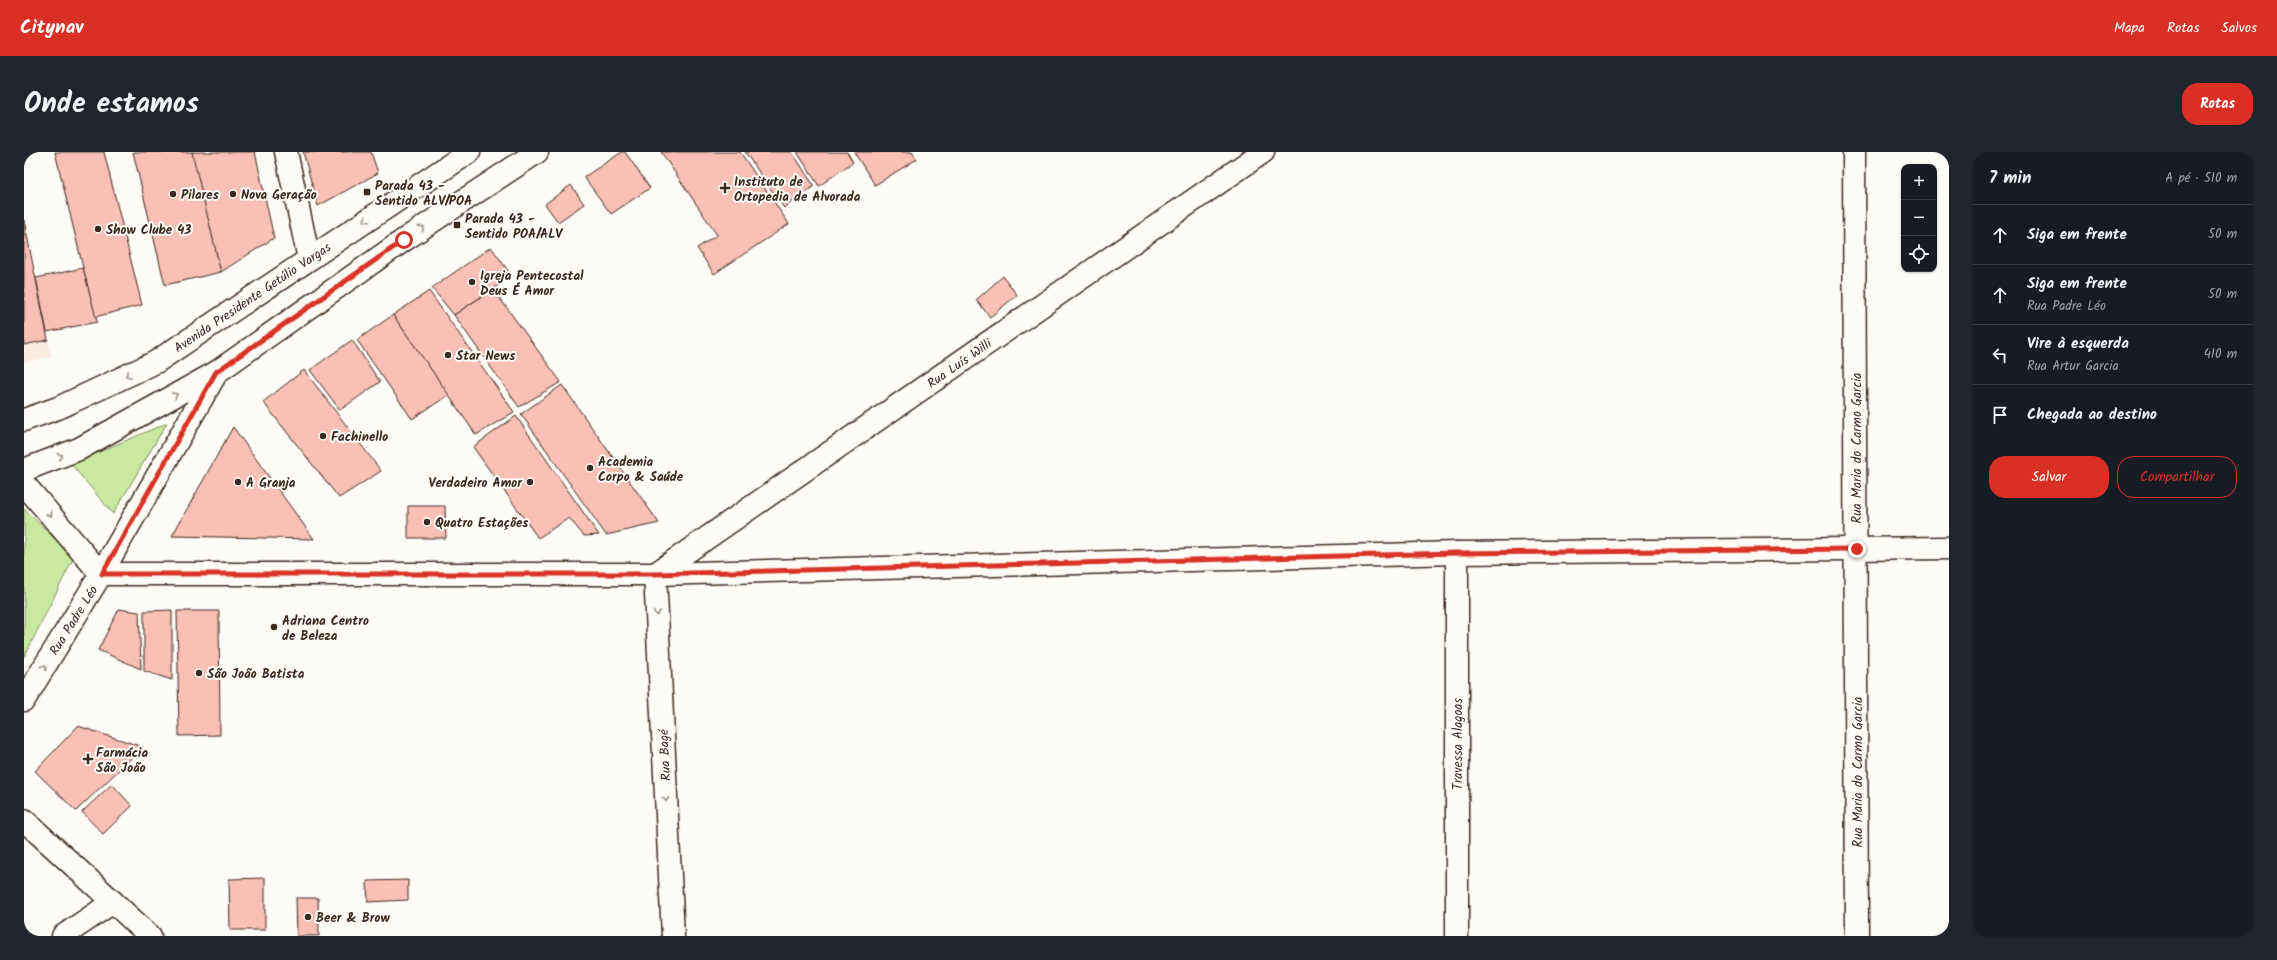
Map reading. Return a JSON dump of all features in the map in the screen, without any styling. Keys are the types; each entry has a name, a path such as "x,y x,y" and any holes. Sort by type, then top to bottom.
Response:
{"street":[{"path":"286,152 309,259"},
{"name":"Avenida Presidente Getúlio Vargas","path":"24,420 58,408 156,362 469,152"},
{"path":"24,470 79,449 216,372 404,240 537,152"},
{"name":"Rua Luís Willi","path":"655,574 1262,152"},
{"name":"Rua Maria do Carmo Garcia","path":"1854,152 1857,549 1857,936"},
{"name":"Rua Padre Léo","path":"24,700 102,574 216,372"},
{"path":"24,484 102,574 655,574 1457,553 1949,548"},
{"name":"Travessa Alagoas","path":"1457,553 1457,936"},
{"name":"Rua Bagé","path":"655,574 673,936"},
{"path":"24,820 150,936"},
{"path":"63,936 112,902"}],"shaded area":[{"path":"24,220 51,357 24,362"}],"green space":[{"path":"167,423 113,514 71,464"},
{"path":"24,509 74,557 24,657"}],"building":[{"name":"Show Clube 43","path":"55,152 104,152 142,305 95,317"},
{"name":"Pilares","path":"133,152 193,152 221,272 165,285"},
{"name":"Nova Geração","path":"192,152 255,152 274,238 221,272"},
{"path":"303,152 371,152 378,173 318,206"},
{"path":"622,152 625,152 650,188 611,214 584,177"},
{"name":"Instituto de Ortopedia de Alvorada","path":"661,152 740,152 789,224 714,274 697,248 717,235"},
{"path":"745,152 792,152 814,186 784,208"},
{"path":"797,152 847,152 853,162 819,186"},
{"path":"854,152 912,152 917,159 875,185"},
{"path":"571,185 584,204 558,222 545,204"},
{"path":"24,220 48,340 24,345"},
{"name":"Igreja Pentecostal Deus É Amor","path":"491,247 512,276 454,315 432,288"},
{"path":"83,268 97,322 47,332 36,278"},
{"path":"1003,276 1017,295 990,317 976,300"},
{"path":"493,289 561,382 519,407 454,315"},
{"name":"Star News","path":"429,291 514,412 476,435 393,315"},
{"path":"393,315 449,395 412,419 357,340"},
{"path":"352,340 380,382 340,410 310,370"},
{"name":"Fachinello","path":"304,370 381,471 339,498 263,402"},
{"name":"Academia Corpo & Saúde","path":"562,385 659,523 606,535 521,414"},
{"name":"Verdadeiro Amor","path":"516,416 599,535 584,536 569,518 538,538 473,447"},
{"name":"A Granja","path":"233,427 314,539 172,536"},
{"name":"Quatro Estações","path":"408,506 445,506 446,538 408,538"},
{"path":"119,609 139,612 141,669 98,650"},
{"name":"São João Batista","path":"172,610 172,680 144,671 144,611"},
{"name":"São João Batista","path":"177,611 219,611 220,735 179,736"},
{"name":"Farmácia São João","path":"78,726 143,747 76,811 35,771"},
{"path":"112,784 132,806 103,834 82,812"},
{"path":"265,878 265,930 230,930 229,879"},
{"path":"408,880 408,900 368,902 367,881"},
{"name":"Beer & Brow","path":"296,898 318,898 319,936 297,936"}],"place":[{"name":"Instituto de Ortopedia de Alvorada","path":"725,188"},
{"name":"Parada 43 - Sentido ALV/POA","path":"367,192"},
{"name":"Pilares","path":"173,194"},
{"name":"Nova Geração","path":"233,194"},
{"name":"Parada 43 - Sentido POA/ALV","path":"457,225"},
{"name":"Show Clube 43","path":"98,229"},
{"name":"Igreja Pentecostal Deus É Amor","path":"472,282"},
{"name":"Star News","path":"448,355"},
{"name":"Fachinello","path":"323,436"},
{"name":"Academia Corpo & Saúde","path":"590,468"},
{"name":"A Granja","path":"238,482"},
{"name":"Verdadeiro Amor","path":"530,482"},
{"name":"Quatro Estações","path":"427,522"},
{"name":"Adriana Centro de Beleza","path":"274,627"},
{"name":"São João Batista","path":"199,673"},
{"name":"Farmácia São João","path":"88,759"},
{"name":"Beer & Brow","path":"308,917"}],"route":[{"path":"404,240 216,372 102,574 655,574 1457,553 1857,549"}]}
